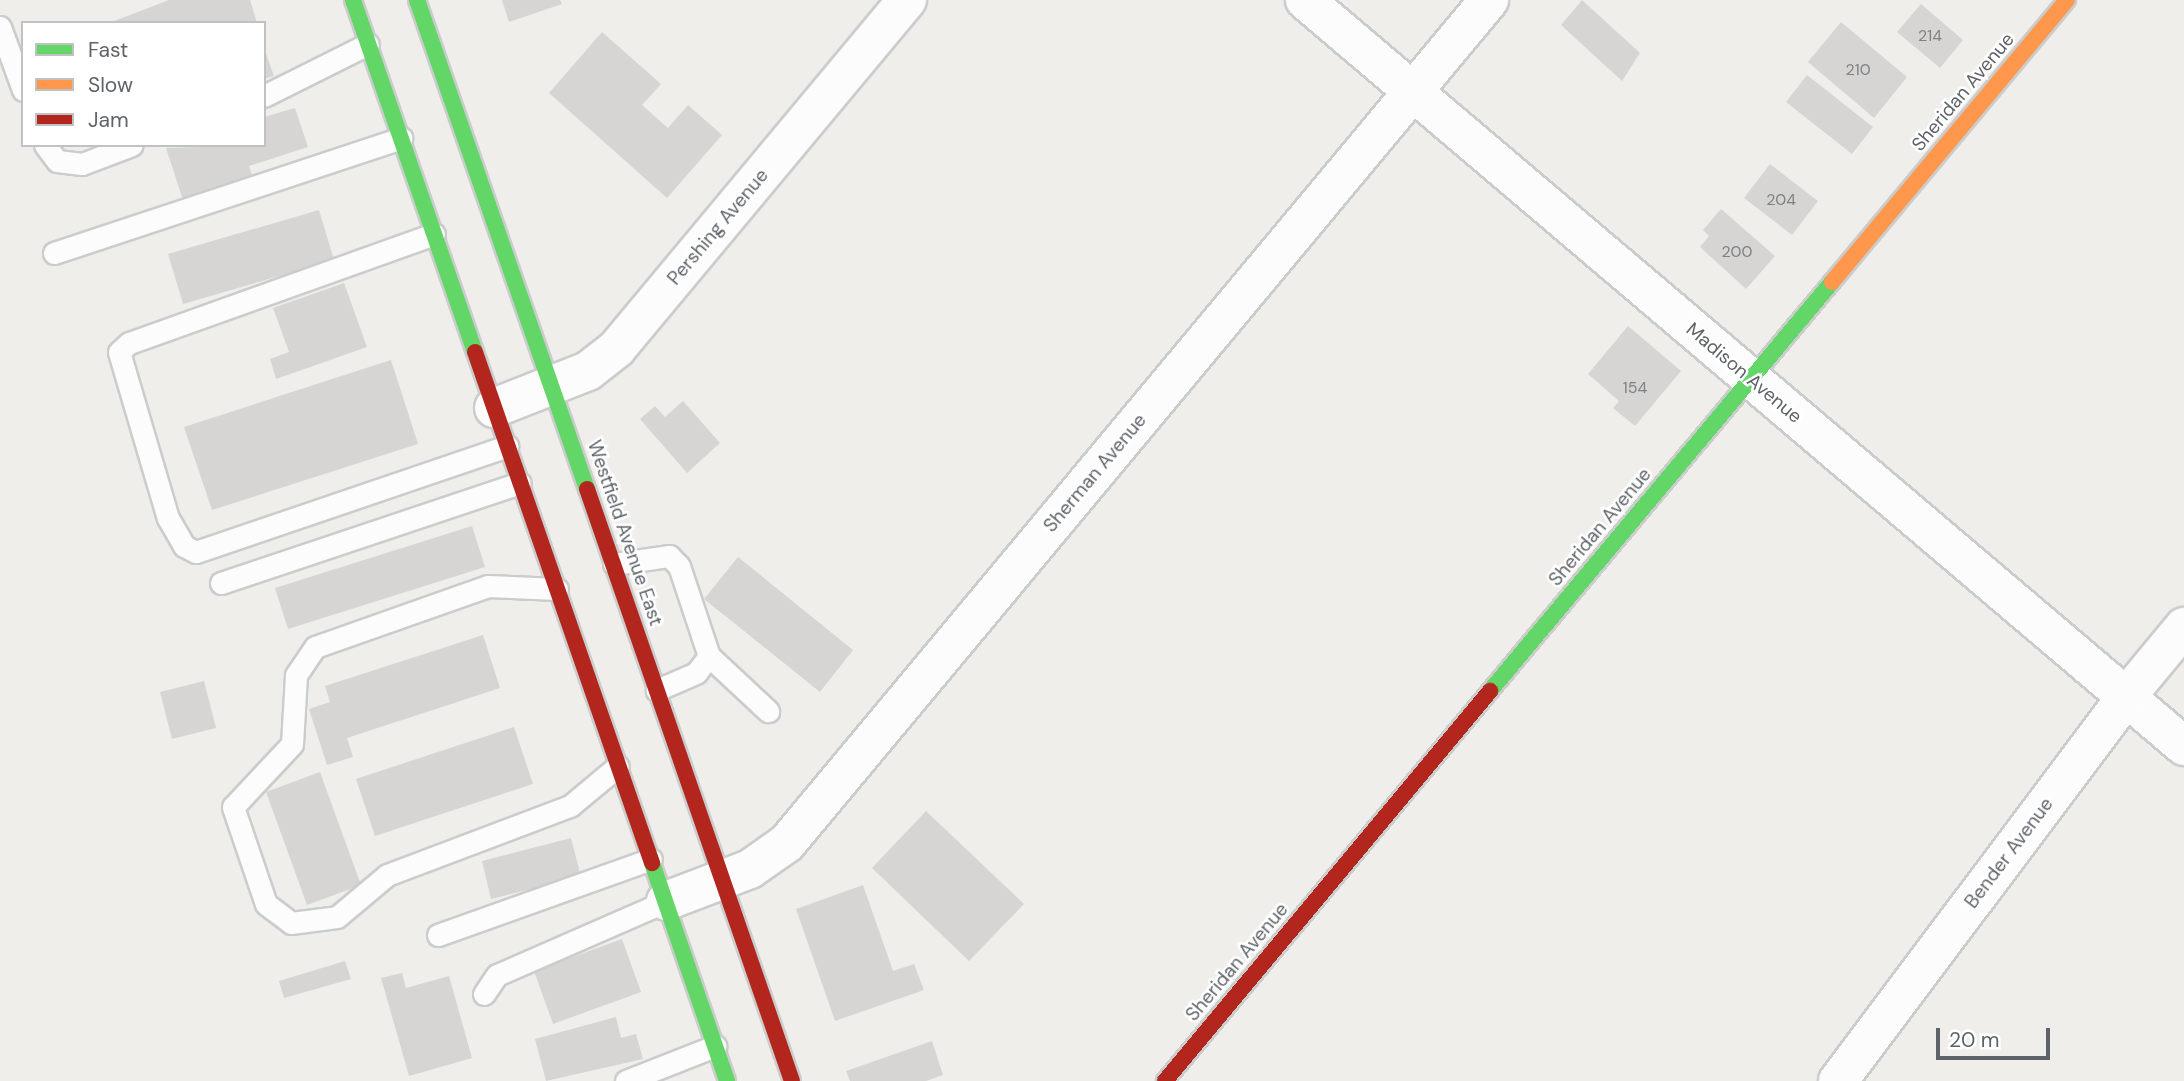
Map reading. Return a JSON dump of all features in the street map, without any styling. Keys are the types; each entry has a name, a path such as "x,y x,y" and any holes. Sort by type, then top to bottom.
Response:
{"main road":[{"path":"353,0 727,1081"},
{"name":"Westfield Avenue East","path":"417,0 792,1081"},
{"name":"Sheridan Avenue","path":"1165,1081 2067,0"},
{"path":"368,44 425,24"}],"street":[{"name":"Pershing Avenue","path":"494,408 552,387 588,370 617,348 907,0"},
{"name":"Madison Avenue","path":"1305,0 2184,746"},
{"name":"Sherman Avenue","path":"666,901 750,869 787,843 1489,0"},
{"name":"Bender Avenue","path":"1838,1081 2126,697 2184,627"}],"lane":[{"path":"0,27 21,85"},
{"path":"266,96 368,44"},
{"path":"54,253 401,138"},
{"path":"47,147 57,161 82,164 127,147"},
{"path":"434,234 129,343 119,352 168,518 184,546 196,552 507,446"},
{"path":"221,583 520,483"},
{"path":"614,564 669,556 679,566 709,656 768,711"},
{"path":"557,589 488,586 315,647 296,675 292,744 233,807 266,904 291,923 337,917 387,875 570,806 618,766"},
{"path":"657,690 696,673 709,656"},
{"path":"438,935 651,859"},
{"path":"484,994 497,975 666,901"},
{"path":"626,1081 715,1046"}],"building":[{"path":"169,0 250,0 256,21 114,21"},
{"path":"502,0 560,0 562,4 509,22"},
{"path":"1582,0 1640,53 1622,81 1561,25"},
{"path":"1921,4 1963,40 1940,68 1897,32"},
{"path":"1841,22 1907,77 1874,118 1808,62"},
{"path":"602,32 661,84 642,105 668,128 688,105 722,135 667,198 549,93"},
{"path":"266,54 274,76 266,78"},
{"path":"1807,75 1873,127 1852,154 1786,102"},
{"path":"295,108 308,147 249,166 253,178 183,200 166,148 266,147 266,116"},
{"path":"1770,164 1818,201 1792,235 1744,198"},
{"path":"1721,209 1775,256 1746,289 1700,247 1709,236 1703,230"},
{"path":"319,210 334,260 183,304 168,254"},
{"path":"344,283 367,347 276,379 270,359 289,352 273,308"},
{"path":"1628,326 1681,371 1635,426 1613,408 1619,401 1588,374"},
{"path":"391,360 418,444 212,510 184,427"},
{"path":"683,401 720,443 687,473 640,419 655,406 665,417"},
{"path":"472,526 485,567 288,629 275,588"},
{"path":"738,557 853,650 820,692 704,599"},
{"path":"483,635 500,688 347,738 353,757 327,765 309,709 330,702 325,686"},
{"path":"204,681 216,728 172,739 160,692"},
{"path":"514,727 533,784 375,836 356,779"},
{"path":"320,772 361,885 307,905 266,792"},
{"path":"926,811 1024,904 969,961 872,868"},
{"path":"571,838 581,877 491,899 482,861"},
{"path":"863,885 893,971 914,964 924,990 835,1021 796,909"},
{"path":"622,939 641,992 553,1024 534,971"},
{"path":"345,961 351,979 284,998 279,981"},
{"path":"402,973 406,988 449,976 472,1058 409,1076 381,978"},
{"path":"616,1017 621,1038 636,1034 643,1059 546,1081 535,1039"},
{"path":"932,1041 943,1075 926,1081 850,1081 846,1071"}],"traffic: fast":[{"path":"353,0 475,352"},
{"path":"417,0 587,489"},
{"path":"1490,691 1832,282"},
{"path":"652,863 727,1081"}],"traffic: slow":[{"path":"1832,282 2067,0"}],"traffic: jam":[{"path":"475,352 652,863"},
{"path":"587,489 792,1081"},
{"path":"1165,1081 1490,691"}]}
